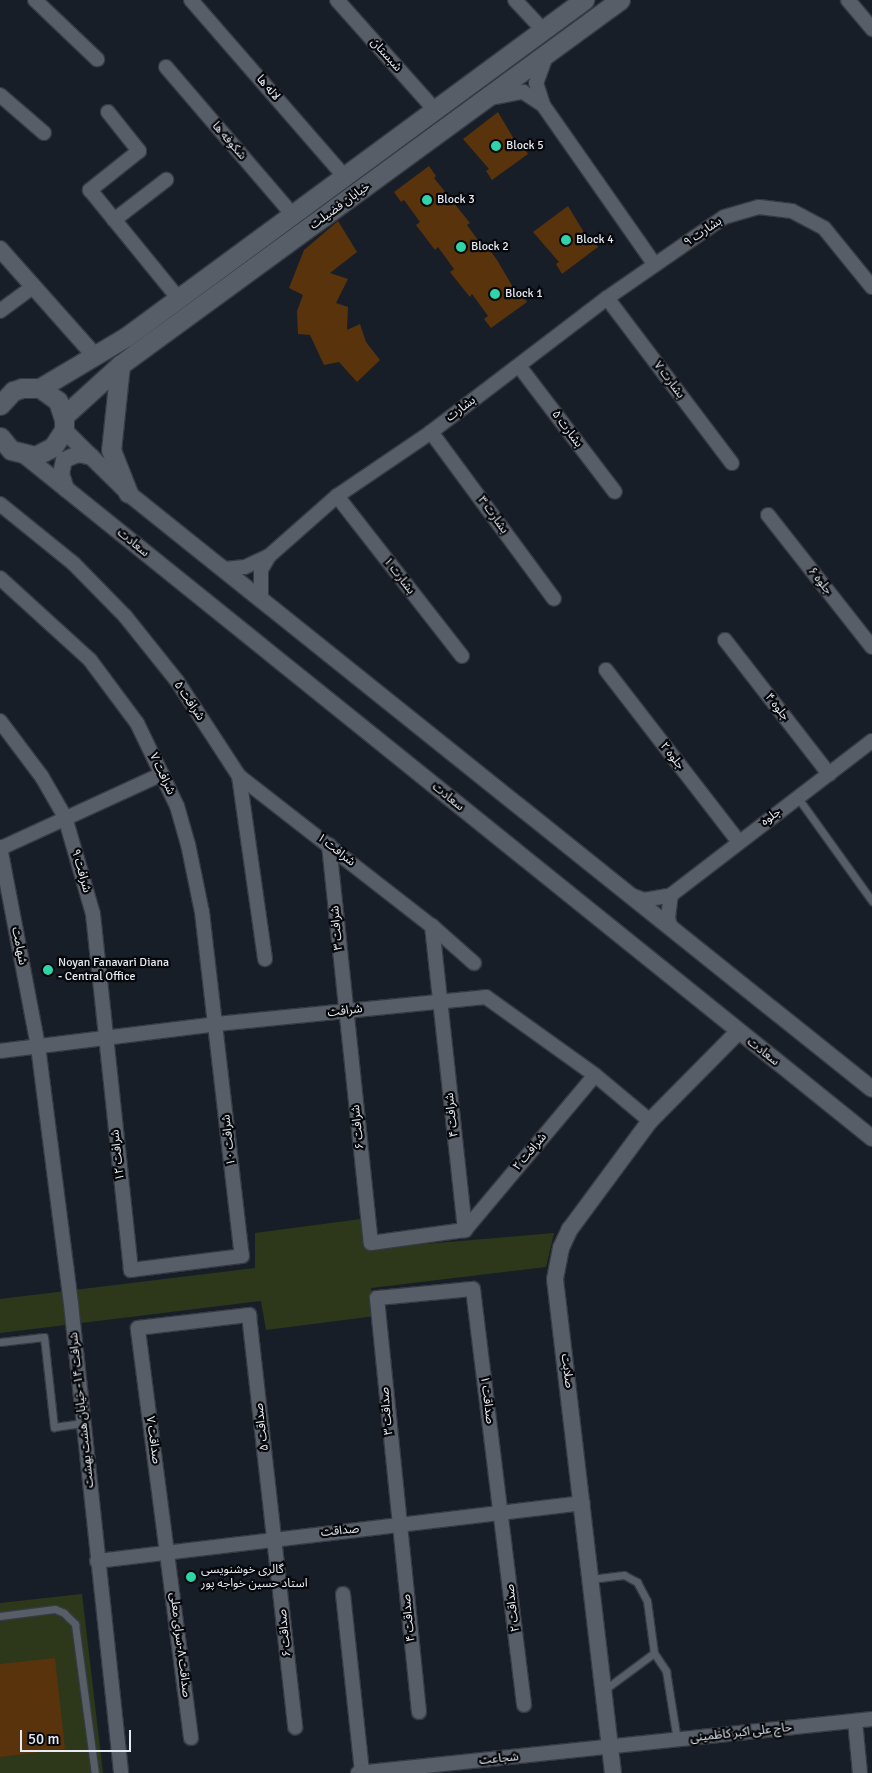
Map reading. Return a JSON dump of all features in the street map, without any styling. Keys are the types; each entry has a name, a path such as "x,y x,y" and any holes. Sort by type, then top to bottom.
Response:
{"main road":[{"name":"خیابان فضیلت","path":"40,388 94,356 180,299 292,214 584,0"},
{"name":"خیابان فضیلت","path":"24,455 49,450 64,423 120,365 546,56 620,0"},
{"path":"232,260 244,276"},
{"path":"120,365 111,450 128,493"},
{"path":"0,405 13,392 22,388 40,388 58,401 64,423"},
{"path":"0,439 11,450 24,455"}],"street":[{"path":"34,0 97,59"},
{"name":"لاله ها","path":"191,0 345,177"},
{"name":"شبستان","path":"337,0 435,110"},
{"path":"515,0 542,30"},
{"path":"848,0 872,29"},
{"path":"546,56 536,83 543,106 655,265"},
{"name":"شکوفه ها","path":"166,68 292,214"},
{"path":"488,98 523,92 543,106"},
{"path":"0,95 44,133"},
{"path":"108,112 139,151 90,190 180,299"},
{"path":"114,220 166,180"},
{"name":"بشارت ۹","path":"655,265 724,217 759,207 792,211 824,228 872,287"},
{"path":"0,249 94,356"},
{"name":"بشارت","path":"270,556 336,496 431,432 607,298 655,265"},
{"path":"0,311 34,286"},
{"name":"بشارت ۷","path":"607,298 732,463"},
{"name":"بشارت ۵","path":"519,366 615,492"},
{"path":"64,423 92,457 128,493 872,1089"},
{"name":"بشارت ۳","path":"431,432 554,599"},
{"path":"66,489 62,474 64,460 78,454 92,457"},
{"name":"سعادت","path":"24,455 738,1032 872,1138"},
{"name":"بشارت ۱","path":"336,496 462,656"},
{"name":"شرافت ۵","path":"0,504 74,564 125,616 177,682 238,776 265,959"},
{"name":"جلوه ۶","path":"768,515 872,647"},
{"path":"214,562 225,569 235,568 270,556"},
{"path":"261,599 261,570 270,556"},
{"name":"شرافت ۷","path":"0,578 90,660 137,723 162,774 177,806 188,844 202,912 216,1024"},
{"name":"جلوه ۴","path":"725,640 829,774"},
{"name":"جلوه ۲","path":"606,670 738,841"},
{"name":"شرافت ۹","path":"0,722 42,777 65,817 93,914 105,1040"},
{"name":"جلوه","path":"671,895 738,841 872,741"},
{"path":"0,847 162,774"},
{"name":"شرافت ۱","path":"238,776 432,926 474,963"},
{"name":"شرافت ۳","path":"329,845 345,1011"},
{"name":"شهامت","path":"0,847 38,1046"},
{"path":"629,894 644,900 671,895 668,918 671,928"},
{"path":"432,926 440,1000"},
{"name":"شرافت","path":"0,1051 105,1040 216,1024 440,1000 486,997 595,1075 650,1121"},
{"name":"شرافت ۴","path":"440,1000 465,1230"},
{"name":"شرافت ۶","path":"345,1011 371,1243 465,1230"},
{"name":"شرافت ۱۰","path":"131,1270 242,1256 216,1024"},
{"name":"صلابت","path":"613,1773 583,1502 555,1279 559,1255 570,1229 650,1121 738,1032"},
{"name":"شرافت ۱۲","path":"105,1040 131,1270"},
{"name":"شرافت ۱۴- خیابان هشت بهشت","path":"38,1046 83,1423 121,1773"},
{"name":"شرافت ۲","path":"465,1230 595,1075"},
{"name":"صداقت ۳","path":"399,1524 377,1298 473,1289"},
{"name":"صداقت ۱","path":"473,1289 501,1512"},
{"name":"صداقت ۵","path":"138,1328 249,1316 275,1538"},
{"name":"صداقت ۷","path":"138,1328 168,1552"},
{"name":"صداقت","path":"97,1561 583,1502"},
{"name":"صداقت ۲","path":"501,1512 524,1705"},
{"name":"صداقت ۴","path":"399,1524 419,1712"},
{"name":"صداقت ۶","path":"275,1538 295,1728"},
{"name":"صداقت ۸-سرای معلی","path":"168,1552 191,1738"},
{"path":"343,1594 360,1773"},
{"name":"حاج علی اکبر کاظمینی","path":"610,1747 872,1719"},
{"path":"855,1721 860,1773"},
{"name":"شجاعت","path":"360,1773 610,1747"}],"lane":[{"path":"798,798 872,901"},
{"path":"0,1342 44,1337 54,1427 83,1423"},
{"path":"591,1579 624,1575 637,1582 647,1601 654,1653 666,1671 677,1740"},
{"path":"0,1616 54,1610 64,1613 75,1624 94,1773"},
{"path":"604,1691 654,1653"}],"green space":[{"path":"361,1219 367,1249 554,1233 546,1267 371,1288 375,1316 266,1330 261,1301 0,1333 0,1299 255,1268 255,1233"},
{"path":"82,1594 103,1773 0,1773 0,1603"}],"building":[{"name":"Block 5","path":"498,112 518,146 521,144 528,154 492,180 486,171 489,169 463,139"},
{"path":"429,166 436,176 434,178 470,223 467,225 483,247 486,245 497,260 517,294 520,292 527,302 491,328 484,319 488,316 472,294 470,297 450,272 454,269 438,247 435,250 416,225 420,222 404,200 401,202 394,192"},
{"name":"Block 4","path":"568,206 588,239 591,237 598,247 562,274 556,264 559,262 533,232"},
{"path":"338,221 357,252 330,273 348,279 336,303 348,307 347,330 360,324 366,342 380,360 357,382 339,362 324,365 310,335 298,334 297,311 303,295 289,288 304,250"},
{"path":"55,1658 65,1749 0,1757 0,1664"}],"place":[{"name":"Block 5","path":"496,146"},
{"name":"Block 3","path":"427,200"},
{"name":"Block 4","path":"566,240"},
{"name":"Block 2","path":"461,247"},
{"name":"Block 1","path":"495,294"},
{"name":"Noyan Fanavari Diana - Central Office","path":"48,970"},
{"name":"گالری خوشنویسی استاد حسین خواجه پور","path":"191,1577"}]}
